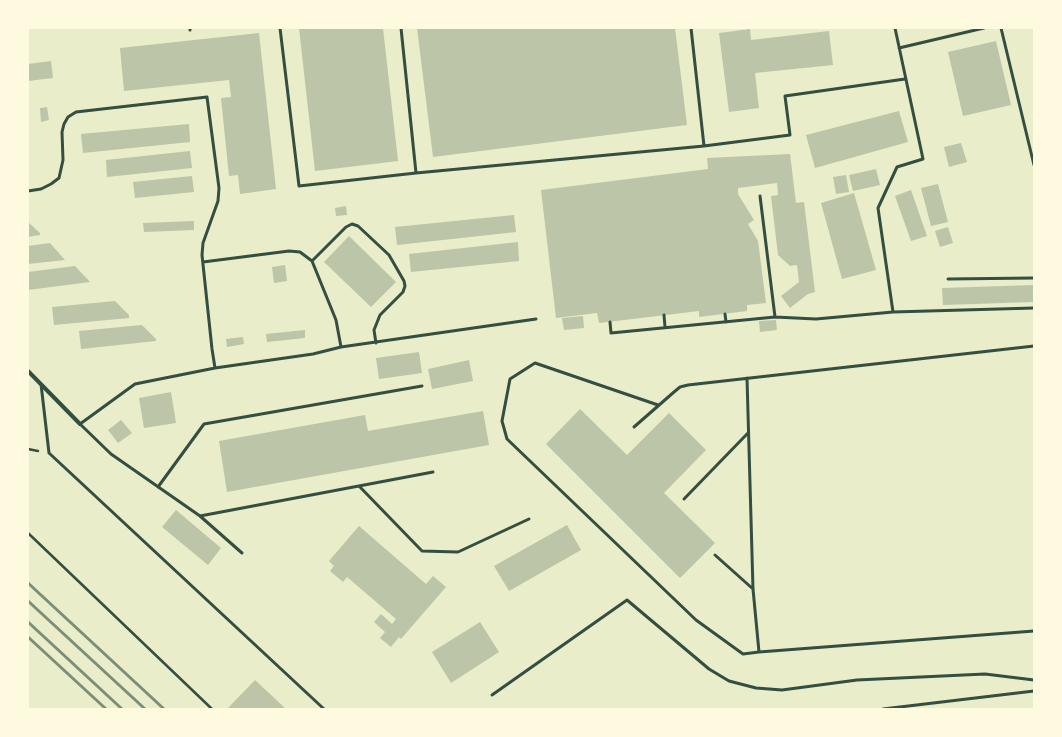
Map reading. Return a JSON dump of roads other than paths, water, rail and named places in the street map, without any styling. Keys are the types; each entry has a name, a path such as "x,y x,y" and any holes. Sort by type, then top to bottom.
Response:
{"street":[{"path":"28,371 80,424"}],"lane":[{"path":"280,28 299,186 416,173 704,146 790,135 785,96 905,79"},
{"path":"401,28 416,173"},
{"path":"691,28 704,146"},
{"path":"893,312 878,208 897,167 923,159 895,28"},
{"path":"899,48 984,28"},
{"path":"1001,28 1034,165"},
{"path":"28,191 41,189 52,184 59,178 63,160 62,132 64,124 68,117 76,112 207,97 219,188 218,201 203,243 203,262 212,349 216,368"},
{"path":"760,196 775,317"},
{"path":"312,261 346,227 352,224 358,226 389,254 404,280 405,286 402,292 380,315 374,330 376,343"},
{"path":"203,262 293,251 300,252 312,261 336,320 342,347"},
{"path":"948,279 1034,278"},
{"path":"610,322 611,333 775,317 816,319 893,312 1034,308"},
{"path":"725,314 726,322"},
{"path":"664,315 665,327"},
{"path":"242,553 200,516 111,454 80,424 135,384 216,368 313,354 342,347 536,318"},
{"path":"634,428 658,405 680,387 688,385 1034,346"},
{"path":"658,405 534,363 510,379 502,421 507,439 696,620 743,654 1034,631"},
{"path":"747,378 753,589 759,652"},
{"path":"41,384 49,453 324,709"},
{"path":"158,487 204,424 422,386"},
{"path":"684,499 748,433"},
{"path":"200,516 432,472"},
{"path":"359,486 422,551 458,552 529,518"},
{"path":"715,555 753,589"},
{"path":"492,695 627,600 709,669 729,682 756,688 782,690 857,680 986,674 1034,680"},
{"path":"883,709 1034,691"}],"railway":[{"path":"28,583 164,709"},
{"path":"28,601 145,709"},
{"path":"28,622 122,709"},
{"path":"28,637 106,709"}]}
